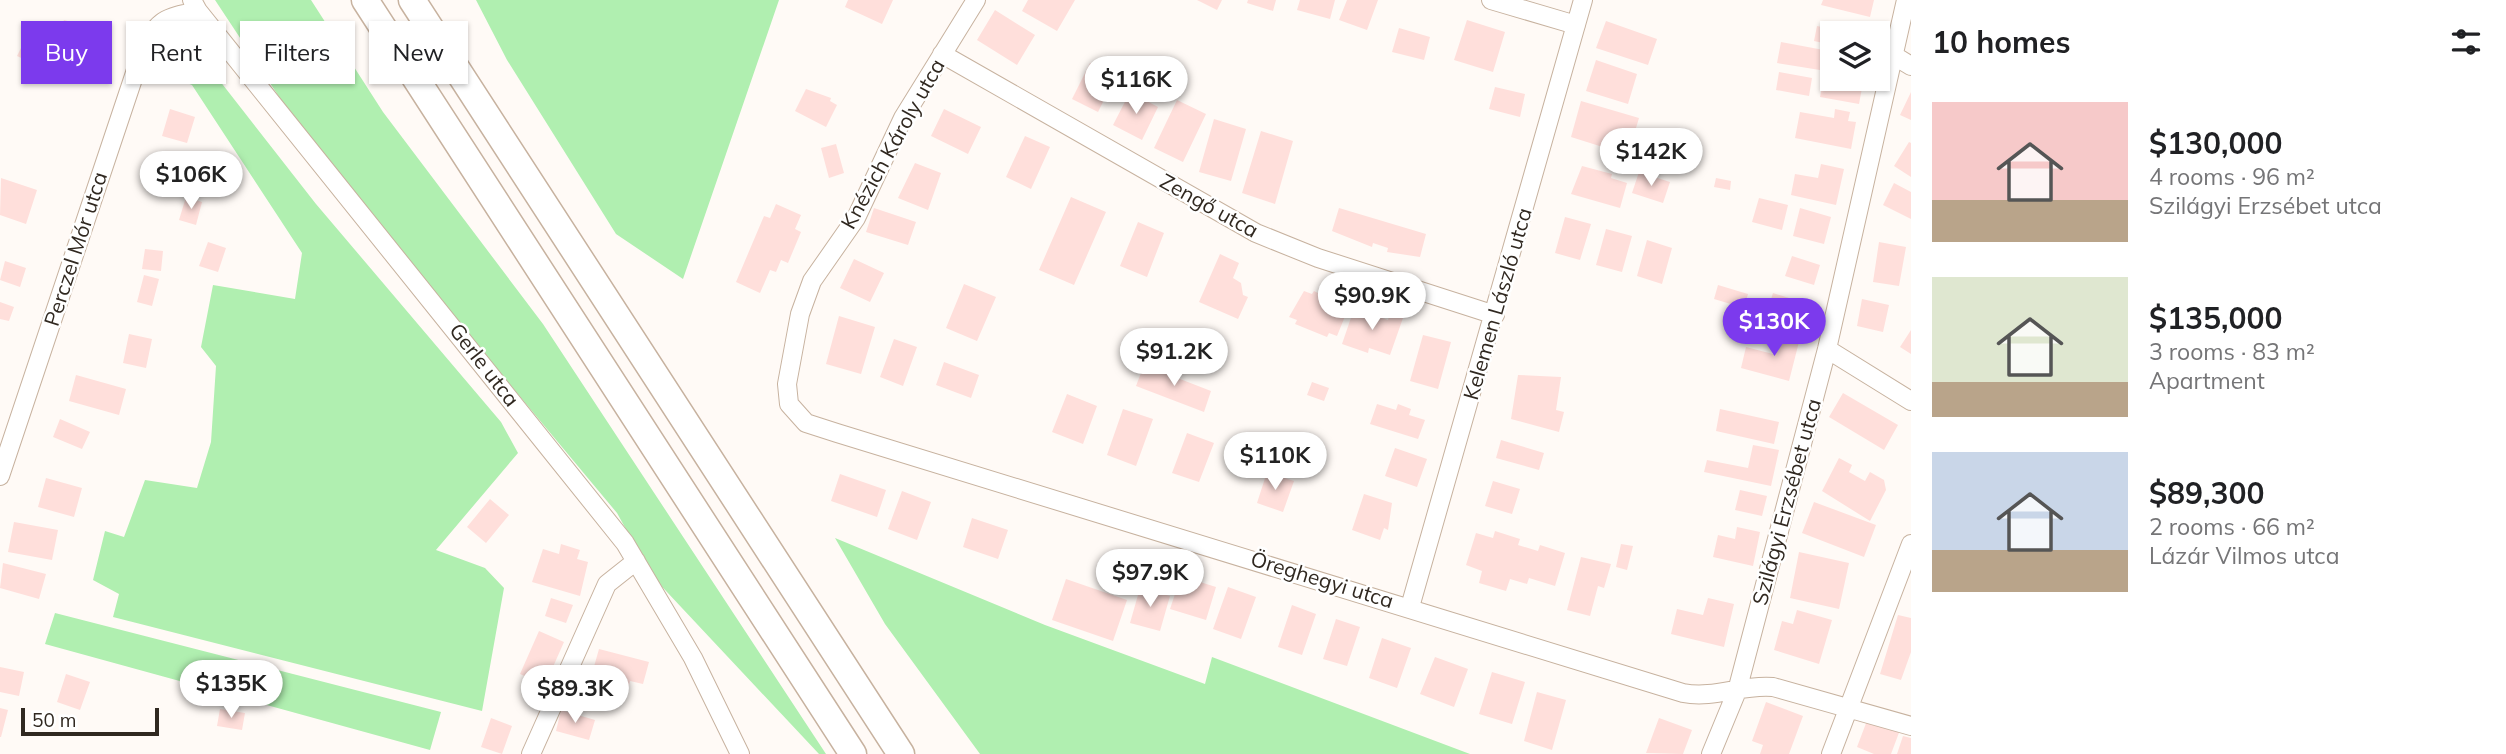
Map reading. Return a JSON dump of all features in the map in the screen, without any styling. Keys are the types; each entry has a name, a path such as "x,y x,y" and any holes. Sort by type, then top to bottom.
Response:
{"highway":[{"path":"365,0 853,754"},
{"path":"412,0 901,754"}],"street":[{"name":"Knézich Károly utca","path":"792,410 787,384 800,314 813,281 856,218 892,137 976,0"},
{"path":"1491,0 1576,25"},
{"name":"Kelemen László utca","path":"1410,607 1496,315 1583,0"},
{"name":"Szilágyi Erzsébet utca","path":"1711,754 1737,691 1827,349 1906,0"},
{"name":"Perczel Mór utca","path":"0,476 143,49 153,27 195,6"},
{"name":"Gerle utca","path":"195,6 474,351 636,561 693,658 740,754"},
{"name":"Zengő utca","path":"942,54 1256,233 1318,258 1496,315"},
{"path":"1893,55 1911,66"},
{"path":"1827,349 1911,401"},
{"name":"Öreghegyi utca","path":"792,410 806,423 837,433 1683,693 1709,696 1759,686 1773,687 1911,726"},
{"path":"1831,754 1911,544"},
{"path":"531,754 607,584 636,561"}],"green space":[{"path":"215,0 311,0 324,21 240,21 240,38"},
{"path":"476,0 779,0 683,279 616,234 507,60"},
{"path":"355,68 383,112 543,324 826,754 819,754 652,576 617,513 315,151 271,84 355,84"},
{"path":"190,84 222,84 316,204 501,422 518,453 436,550 485,568 504,588 482,711 113,617 119,594 93,580 105,531 124,537 145,480 197,488 211,442 216,366 201,347 213,285 295,299 302,253"},
{"path":"835,538 1045,625 1205,684 1212,657 1470,754 980,754 885,624"},
{"path":"55,613 441,712 430,750 45,644"}],"building":[{"path":"848,0 893,0 882,24 845,7"},
{"path":"1028,0 1075,0 1057,31 1022,11"},
{"path":"1197,0 1222,0 1217,10"},
{"path":"1248,0 1276,0 1273,11 1247,3"},
{"path":"1300,0 1335,0 1330,19 1297,10"},
{"path":"1347,0 1378,0 1367,30 1339,20"},
{"path":"1823,0 1874,0 1870,17 1821,5"},
{"path":"995,10 1035,35 1017,65 977,40"},
{"path":"1467,20 1505,32 1493,72 1454,60"},
{"path":"1606,21 1657,39 1648,65 1596,48"},
{"path":"1817,26 1820,27 1820,42 1814,41"},
{"path":"1399,28 1430,37 1424,60 1392,52"},
{"path":"1781,42 1820,49 1820,70 1777,63"},
{"path":"1596,60 1637,74 1628,104 1586,91"},
{"path":"1090,63 1116,76 1098,112 1072,99"},
{"path":"1779,72 1812,78 1809,96 1776,90"},
{"path":"1495,87 1525,94 1520,117 1489,109"},
{"path":"806,89 831,98 830,101 837,105 826,127 795,111"},
{"path":"1821,91 1861,91 1859,104 1820,97"},
{"path":"1130,92 1158,107 1142,140 1113,125"},
{"path":"1911,92 1911,120 1900,115"},
{"path":"1177,100 1206,114 1183,162 1154,148"},
{"path":"1581,101 1639,118 1628,155 1571,137"},
{"path":"170,109 195,117 187,143 162,136"},
{"path":"944,109 981,127 968,154 931,136"},
{"path":"1835,109 1850,112 1848,121 1856,122 1851,149 1795,138 1800,112 1834,118"},
{"path":"1214,119 1246,129 1231,181 1199,172"},
{"path":"1261,131 1293,141 1275,204 1242,193"},
{"path":"1025,136 1050,147 1031,189 1006,177"},
{"path":"1909,142 1911,143 1911,177 1894,166"},
{"path":"836,144 844,173 829,178 821,148"},
{"path":"915,163 941,173 928,210 898,198"},
{"path":"1821,164 1844,169 1836,205 1791,195 1795,174 1818,178"},
{"path":"1582,166 1612,174 1611,178 1627,183 1620,208 1571,194"},
{"path":"1639,172 1670,182 1663,203 1632,193"},
{"path":"1,178 37,190 26,224 0,215"},
{"path":"1716,178 1731,181 1730,190 1714,187"},
{"path":"1894,183 1911,192 1911,219 1883,205"},
{"path":"186,197 202,202 196,225 179,220"},
{"path":"1071,197 1106,212 1074,285 1039,270"},
{"path":"1759,198 1788,205 1782,230 1752,222"},
{"path":"776,204 801,215 795,229 801,232 788,263 781,260 776,272 770,270 760,293 736,282 764,216 770,218"},
{"path":"874,208 916,222 908,245 866,232"},
{"path":"1339,208 1426,234 1420,257 1387,252 1388,248 1373,243 1372,247 1332,231"},
{"path":"1800,208 1831,217 1824,244 1793,236"},
{"path":"1565,217 1591,224 1580,260 1555,253"},
{"path":"1138,222 1164,233 1147,277 1120,266"},
{"path":"1606,229 1632,236 1622,272 1596,265"},
{"path":"1647,240 1672,248 1662,284 1637,276"},
{"path":"208,242 226,248 218,272 199,266"},
{"path":"1879,242 1906,247 1899,286 1873,282"},
{"path":"145,249 163,251 161,271 142,269"},
{"path":"1220,254 1239,263 1233,278 1241,283 1243,295 1248,297 1238,319 1199,302"},
{"path":"1792,256 1820,265 1814,285 1785,276"},
{"path":"854,259 884,273 870,302 840,288"},
{"path":"5,261 26,268 20,287 0,280"},
{"path":"144,275 159,279 152,306 137,302"},
{"path":"964,284 996,297 977,341 946,328"},
{"path":"1718,285 1748,294 1744,308 1714,299"},
{"path":"1304,291 1312,294 1314,291 1348,309 1337,336 1329,333 1327,337 1295,324 1297,320 1289,317"},
{"path":"1773,293 1808,304 1801,325 1766,314"},
{"path":"1862,299 1889,305 1883,332 1857,326"},
{"path":"0,302 14,307 9,321 0,319"},
{"path":"1355,306 1369,311 1366,319 1375,322 1377,316 1388,320 1390,313 1403,318 1390,355 1369,348 1368,353 1342,344"},
{"path":"839,316 875,327 861,374 826,364"},
{"path":"1911,330 1911,354 1900,347"},
{"path":"1779,332 1800,338 1789,381 1741,368 1746,347 1773,354"},
{"path":"129,334 152,339 146,368 123,363"},
{"path":"1423,335 1451,342 1438,389 1410,381"},
{"path":"894,339 917,347 903,386 880,377"},
{"path":"944,362 979,375 971,398 936,385"},
{"path":"1144,365 1211,391 1204,412 1136,386"},
{"path":"76,375 126,389 119,415 69,401"},
{"path":"1518,375 1561,377 1556,410 1564,412 1559,432 1511,419"},
{"path":"1312,382 1329,388 1324,401 1307,395"},
{"path":"1843,393 1898,425 1884,450 1829,417"},
{"path":"1067,394 1097,406 1083,444 1052,432"},
{"path":"1377,404 1396,410 1398,404 1411,409 1409,415 1425,420 1418,439 1370,424"},
{"path":"1123,409 1153,419 1136,466 1107,455"},
{"path":"1720,409 1779,422 1774,444 1716,431"},
{"path":"60,419 90,432 82,449 53,437"},
{"path":"1187,433 1214,443 1199,482 1172,473"},
{"path":"1501,440 1544,453 1539,470 1496,458"},
{"path":"1753,445 1779,450 1771,486 1704,472 1707,460 1748,468"},
{"path":"1395,448 1427,459 1417,487 1385,476"},
{"path":"1839,458 1852,465 1849,472 1865,481 1870,472 1884,480 1886,490 1870,521 1822,491"},
{"path":"1267,472 1294,481 1283,512 1257,503"},
{"path":"840,474 886,490 877,517 831,501"},
{"path":"46,478 82,488 74,517 38,507"},
{"path":"1493,481 1520,489 1512,514 1485,506"},
{"path":"1740,490 1767,496 1762,516 1735,510"},
{"path":"902,491 931,502 917,540 888,529"},
{"path":"1364,494 1392,503 1388,530 1384,528 1380,540 1352,530"},
{"path":"490,499 509,515 486,543 467,527"},
{"path":"1814,502 1876,525 1864,557 1802,533"},
{"path":"972,518 1008,530 998,559 963,547"},
{"path":"14,522 58,530 52,560 8,552"},
{"path":"1737,527 1760,532 1753,566 1713,557 1718,535 1735,539"},
{"path":"1495,531 1520,539 1518,545 1538,551 1540,545 1565,553 1555,586 1529,578 1527,584 1510,579 1506,591 1479,583 1482,571 1466,565 1476,533 1493,538"},
{"path":"561,544 580,550 577,559 588,562 580,596 532,582 543,549 559,554"},
{"path":"1621,544 1633,546 1627,570 1616,567"},
{"path":"1799,552 1849,563 1839,609 1790,598"},
{"path":"1581,557 1611,564 1604,588 1598,586 1590,616 1567,610"},
{"path":"3,563 46,574 39,599 0,588"},
{"path":"1181,576 1216,587 1206,620 1170,609"},
{"path":"1066,579 1127,600 1113,641 1052,620"},
{"path":"1228,587 1256,597 1241,639 1213,629"},
{"path":"1140,588 1170,596 1160,631 1130,623"},
{"path":"551,598 573,605 566,623 545,616"},
{"path":"1708,598 1734,604 1724,647 1671,634 1677,609 1703,615"},
{"path":"1292,605 1316,614 1302,655 1278,647"},
{"path":"1797,610 1832,620 1819,664 1774,650 1782,621 1793,624"},
{"path":"1898,615 1911,618 1911,652 1901,680 1880,674"},
{"path":"1336,619 1360,627 1347,666 1323,659"},
{"path":"539,631 564,642 545,685 520,674"},
{"path":"1382,638 1411,648 1397,688 1369,678"},
{"path":"599,649 649,662 643,684 630,681 627,694 589,684"},
{"path":"1435,657 1468,669 1454,707 1420,694"},
{"path":"0,667 24,672 19,696 0,692"},
{"path":"1492,672 1525,682 1512,724 1479,714"},
{"path":"66,674 90,682 80,710 57,702"},
{"path":"1537,692 1566,700 1552,750 1524,741"},
{"path":"1766,702 1803,716 1789,754 1760,754 1763,745 1752,741"},
{"path":"0,708 8,710 1,737 0,737"},
{"path":"220,709 245,713 242,730 217,726"},
{"path":"561,710 595,720 589,740 556,731"},
{"path":"491,718 512,726 502,754 481,747"},
{"path":"1659,718 1692,730 1683,754 1646,753"},
{"path":"1868,718 1900,730 1891,754 1874,754 1857,747"},
{"path":"1903,736 1911,738 1911,754 1897,754"}]}
